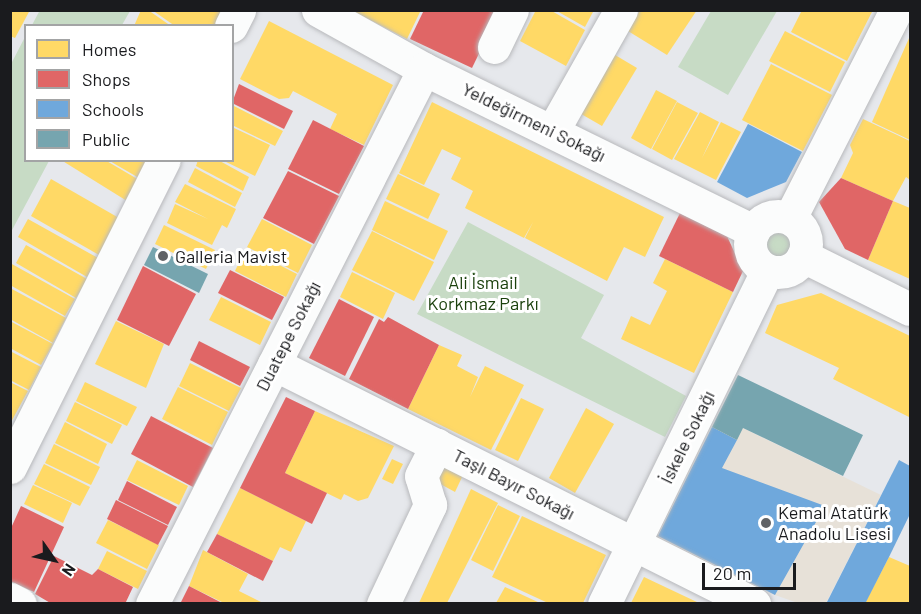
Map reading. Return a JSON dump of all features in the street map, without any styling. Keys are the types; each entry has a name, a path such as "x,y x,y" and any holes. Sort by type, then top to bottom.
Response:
{"street":[{"path":"232,24 238,10"},
{"name":"Yeldeğirmeni Sokağı","path":"318,10 424,69 553,130 753,231"},
{"path":"494,47 512,10"},
{"path":"553,130 621,10"},
{"path":"790,219 896,10"},
{"name":"Duatepe Sokağı","path":"153,603 424,69"},
{"path":"10,467 163,162"},
{"path":"773,216 790,219 803,231 803,256 791,269 767,271 753,258 749,240 753,231 773,216"},
{"path":"803,256 910,309"},
{"name":"İskele Sokağı","path":"604,603 767,271"},
{"name":"Taşlı Bayır Sokağı","path":"274,364 754,603"},
{"path":"383,603 430,505 421,476 437,446"},
{"path":"10,599 20,603"}],"shaded area":[{"name":"Kemal Atatürk Anadolu Lisesi","path":"712,427 743,428 881,495 826,603 798,603 775,595 658,536"}],"green space":[{"path":"40,10 130,10 123,24 33,24"},
{"path":"711,11 777,11 728,95 678,67"},
{"path":"24,39 24,162 48,162 11,232 11,64"},
{"name":"Ali İsmail Korkmaz Parkı","path":"468,222 604,295 581,338 686,396 665,437 417,314"},
{"path":"778,225 785,226 791,231 796,237 796,251 791,257 785,262 778,263 771,262 765,257 760,251 759,244 760,237 765,231 771,226"}],"building: Homes":[{"path":"10,10 30,10 15,38 10,36"},
{"path":"141,10 148,10 168,24 135,24"},
{"path":"152,10 227,10 220,24 172,24"},
{"path":"351,10 421,10 407,39"},
{"path":"536,10 550,10 585,30 566,66 520,41"},
{"path":"555,10 594,10 585,27"},
{"path":"640,10 697,10 667,55 628,31"},
{"path":"802,10 873,10 847,61 791,32"},
{"path":"269,21 393,85 364,145 330,129 337,114 293,91 289,98 279,99 240,79"},
{"path":"785,31 845,62 830,92 769,61"},
{"path":"910,36 910,140 872,122"},
{"path":"610,52 637,68 602,126 576,111"},
{"path":"771,64 832,95 803,151 742,120"},
{"path":"656,90 677,101 651,149 631,138"},
{"path":"432,102 664,217 645,257 624,247 607,281 525,238 533,222 524,238 465,208 473,191 451,179 461,158 442,149 424,185 399,173"},
{"path":"677,102 698,113 672,160 652,149"},
{"path":"234,106 283,131 275,146 234,126"},
{"path":"700,112 719,122 702,158 721,122 741,132 716,180 674,159"},
{"path":"863,119 910,141 910,180 906,177 893,201 841,178 853,153 850,145"},
{"path":"234,128 270,145 255,176 226,162 234,162"},
{"path":"64,162 108,162 139,180 127,201"},
{"path":"111,162 148,162 139,178"},
{"path":"197,162 222,162 249,177 243,191 196,166"},
{"path":"195,168 242,193 235,207 188,182"},
{"path":"398,174 440,194 428,219 386,199"},
{"path":"51,179 119,218 99,255 31,216"},
{"path":"185,184 236,209 227,228 222,225 212,245 167,223 175,204 208,219 175,202"},
{"path":"385,201 448,231 434,260 372,230"},
{"path":"893,201 910,208 910,279 868,260"},
{"path":"28,219 98,258 87,277 18,237"},
{"path":"262,219 312,245 298,273 247,247"},
{"path":"164,225 215,250 206,269 155,244"},
{"path":"372,231 434,262 414,301 352,270"},
{"path":"26,245 87,279 76,298 16,263"},
{"path":"246,248 297,274 286,297 235,271"},
{"path":"665,259 733,292 694,373 621,339 631,316 650,325 667,291 653,283"},
{"path":"10,263 75,299 65,316 10,285"},
{"path":"352,272 395,293 383,319 340,297"},
{"path":"10,288 66,318 53,343 10,319"},
{"path":"821,293 910,336 909,417 833,379 839,368 765,333 777,305"},
{"path":"221,297 271,322 260,345 209,320"},
{"path":"10,321 53,344 41,365 10,348"},
{"path":"116,321 164,344 146,388 95,364"},
{"path":"439,345 462,355 457,366 478,377 470,397 485,366 524,385 491,450 408,409"},
{"path":"10,351 41,367 29,390 10,380"},
{"path":"190,363 241,388 229,411 179,386"},
{"path":"10,382 28,391 10,424"},
{"path":"85,382 137,407 127,426 76,401"},
{"path":"178,387 228,412 212,445 162,419"},
{"path":"521,398 544,409 518,461 495,450"},
{"path":"75,402 122,425 112,444 66,421"},
{"path":"586,408 614,424 575,493 549,478"},
{"path":"315,411 394,446 368,498 358,501 344,494 341,500 285,473"},
{"path":"65,422 107,444 98,464 55,443"},
{"path":"54,444 100,467 91,485 45,463"},
{"path":"392,459 403,464 393,484 382,479"},
{"path":"137,460 188,486 179,505 127,480"},
{"path":"441,463 463,475 455,492 433,480"},
{"path":"44,464 90,487 80,506 34,484"},
{"path":"33,485 72,503 63,523 24,504"},
{"path":"240,488 306,521 291,552 280,547 273,561 217,534"},
{"path":"471,489 498,503 447,603 419,603"},
{"path":"498,505 520,516 493,571 471,560"},
{"path":"522,516 606,555 583,603 548,603 492,577"},
{"path":"108,520 159,545 147,569 96,543"},
{"path":"203,550 248,574 239,591 263,603 224,603 189,586"},
{"path":"107,551 147,571 138,589 98,569"},
{"path":"889,557 910,566 910,603 865,603"},
{"path":"644,577 699,603 631,603"},
{"path":"505,587 540,603 496,603"}],"building: Shops":[{"path":"424,10 500,10 472,68 410,39"},
{"path":"239,84 293,111 284,129 234,104"},
{"path":"313,120 364,146 339,194 288,169"},
{"path":"288,171 339,196 314,244 263,218"},
{"path":"841,178 893,201 868,260 845,249 819,202"},
{"path":"680,213 727,236 743,271 733,292 659,256"},
{"path":"143,266 196,294 169,346 117,320"},
{"path":"230,270 284,297 272,320 218,293"},
{"path":"339,299 374,317 345,376 309,358"},
{"path":"388,317 439,345 408,409 349,379 379,319 384,322"},
{"path":"199,341 250,367 240,386 190,360"},
{"path":"286,397 315,411 285,473 327,493 312,524 240,488"},
{"path":"151,416 213,448 193,487 131,454"},
{"path":"127,481 177,507 168,525 118,500"},
{"path":"116,500 168,526 158,545 107,519"},
{"path":"21,506 64,527 34,592 10,581 11,528"},
{"path":"217,534 273,561 263,581 207,552"},
{"path":"54,556 92,575 98,569 133,587 125,604 52,604 35,594"},
{"path":"189,586 224,604 180,604"}],"building: Schools":[{"path":"748,124 802,152 786,182 747,198 717,182"},
{"path":"712,427 737,440 722,468 825,506 775,595 658,536"},
{"path":"899,460 910,466 910,514 889,557 865,604 826,604"}],"building: Public":[{"path":"153,247 208,274 199,293 144,265"},
{"path":"738,375 863,435 843,476 743,428 737,440 712,427"}],"place":[{"name":"Galleria Mavist","path":"163,256"},
{"name":"Kemal Atatürk Anadolu Lisesi","path":"766,523"}]}
